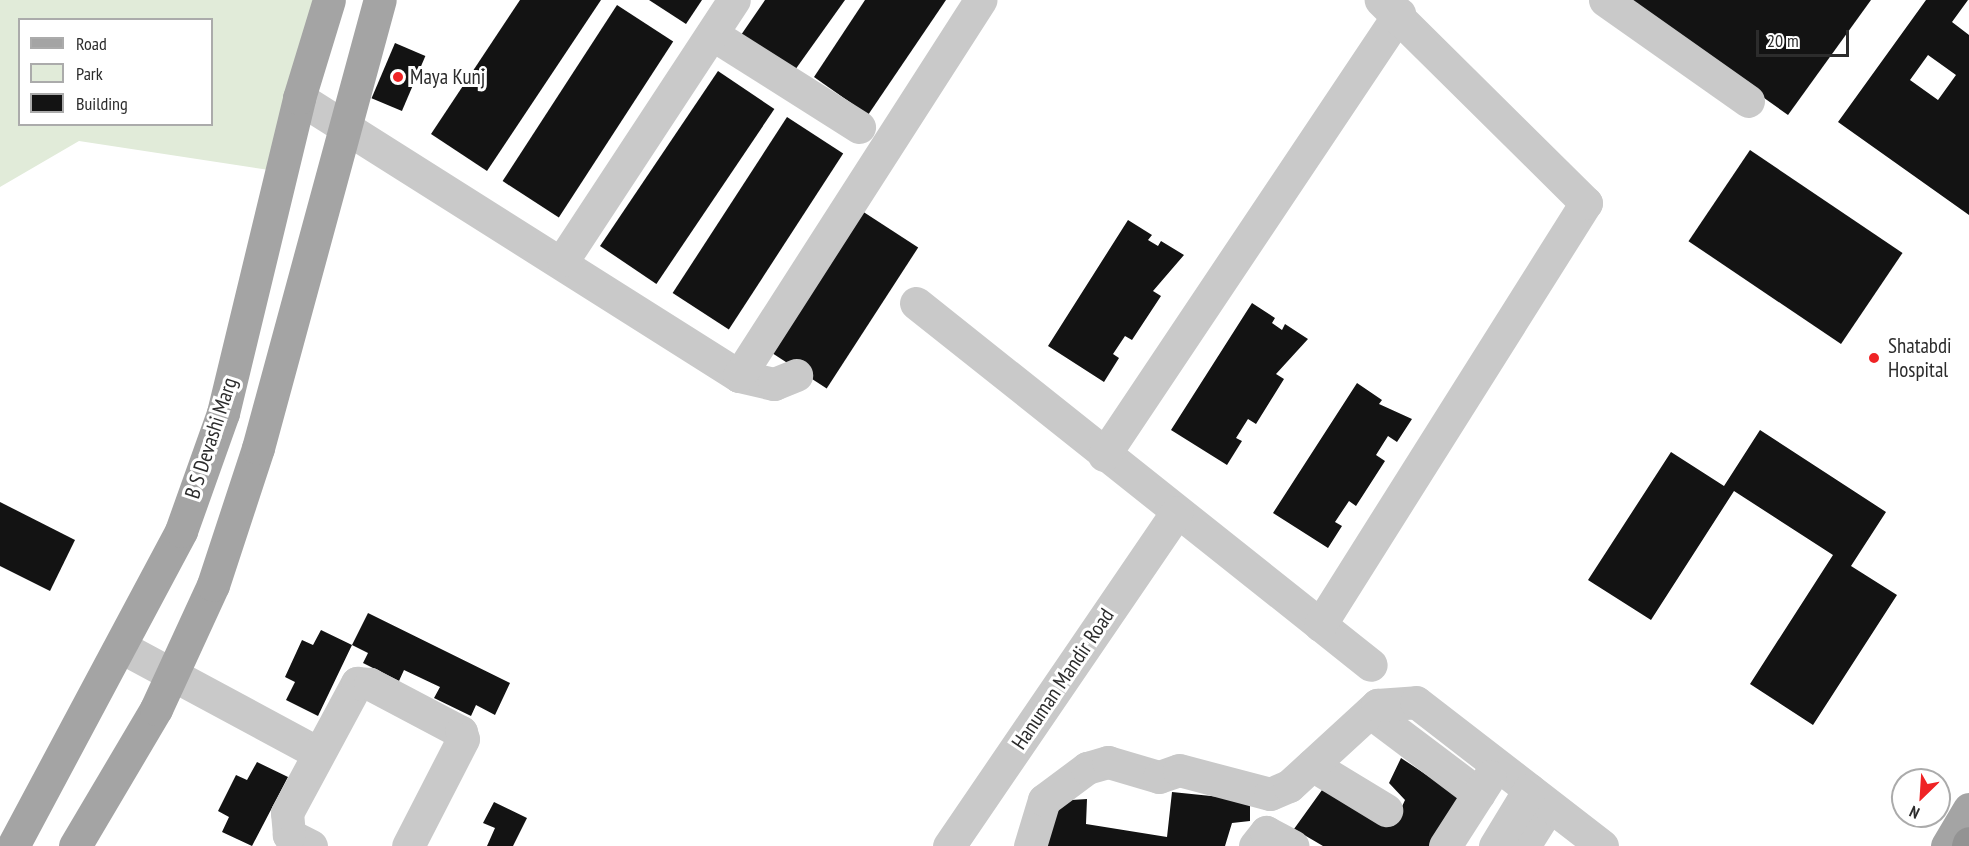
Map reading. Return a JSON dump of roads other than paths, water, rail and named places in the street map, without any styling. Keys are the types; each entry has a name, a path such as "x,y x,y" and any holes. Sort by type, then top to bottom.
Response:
{"main road":[{"name":"B S Devashi Marg","path":"13,846 123,648 181,531 223,413 299,98 329,0"},
{"path":"75,846 171,676 213,585 258,448 380,0"},
{"path":"1947,846 1969,809"}],"street":[{"path":"562,260 734,0"},
{"path":"739,376 980,0"},
{"path":"1605,0 1748,102"},
{"path":"1104,455 1390,7 1586,203 1320,625"},
{"path":"712,34 859,127"},
{"path":"299,98 562,260 739,376 774,384 796,375"},
{"path":"916,303 1104,455 1371,665"},
{"name":"Hanuman Mandir Road","path":"949,846 1177,512"},
{"path":"123,648 171,676 318,753"},
{"path":"310,846 289,835 285,825 318,753 357,683 370,684 461,732 461,751 408,846"},
{"path":"1270,794 1312,765 1377,705 1416,702 1602,846"},
{"path":"1370,712 1479,794"},
{"path":"1030,846 1044,800 1087,768 1108,762 1159,777 1179,770 1205,775 1270,794"},
{"path":"1445,846 1497,764"},
{"path":"1312,765 1386,810"},
{"path":"1270,794 1271,841"},
{"path":"1513,841 1539,798"}],"place":[{"name":"Maya Kunj","path":"398,77"},
{"name":"Shatabdi Hospital","path":"1874,358"}]}
